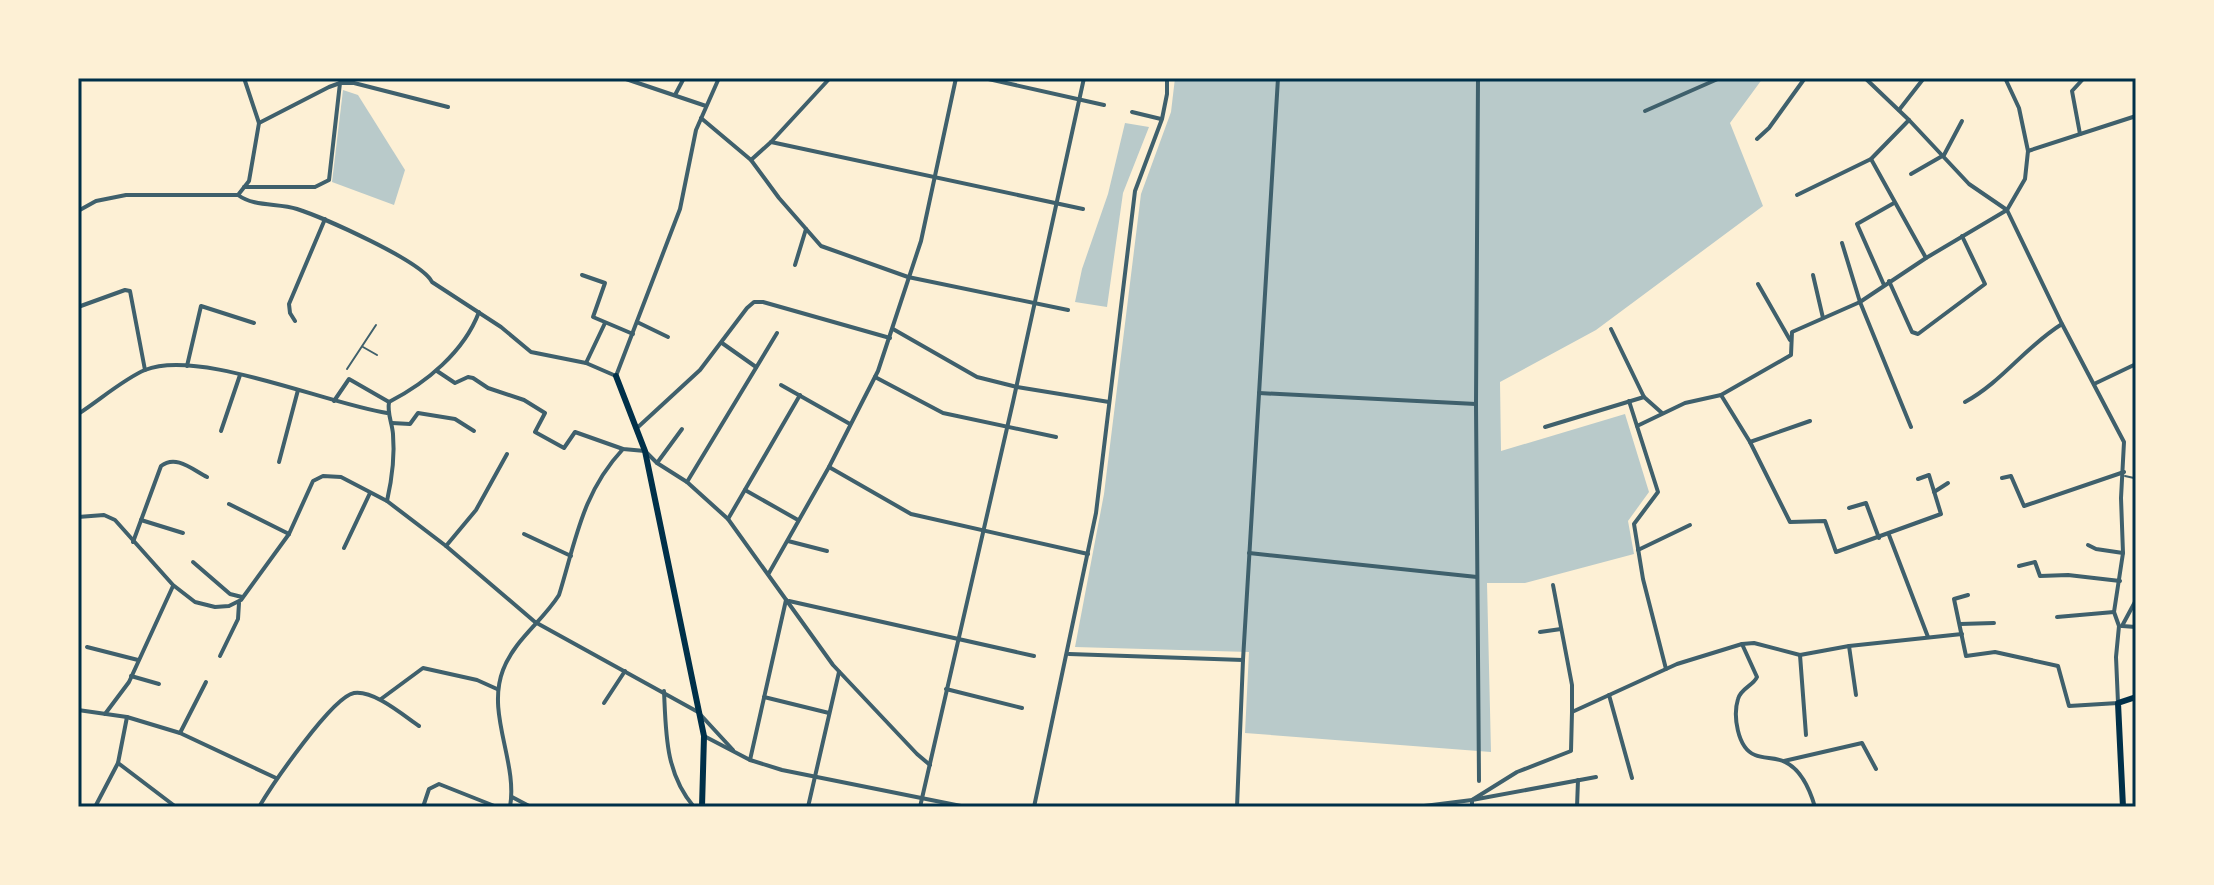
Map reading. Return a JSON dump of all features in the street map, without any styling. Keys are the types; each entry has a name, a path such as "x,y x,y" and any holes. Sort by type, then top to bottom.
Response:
{"main road":[{"path":"616,376 645,451 704,736 702,807"},
{"path":"2123,807 2118,703 2136,697"}],"street":[{"path":"238,195 249,181 259,123 244,78"},
{"path":"623,78 706,106"},
{"path":"675,95 684,78"},
{"path":"78,211 96,201 118,196 238,195 246,201 293,208 325,219 413,263 429,275 432,282 479,312 531,352 586,363 616,376 680,209 694,140 719,78"},
{"path":"751,160 830,78"},
{"path":"769,573 829,467 875,377 890,338 921,241 956,78"},
{"path":"984,78 1104,105"},
{"path":"920,807 1017,387 1084,78"},
{"path":"1034,807 1096,513 1135,191 1162,119 1167,78"},
{"path":"1237,807 1278,78"},
{"path":"1478,78 1476,404 1479,781"},
{"path":"1645,111 1720,78"},
{"path":"1757,139 1769,128 1805,78"},
{"path":"1865,78 1944,155 1969,184 2007,210 2124,442 2121,498 2123,553 2114,612 2121,626"},
{"path":"1899,110 1924,78"},
{"path":"1637,426 1685,403 1721,395 1791,355 1792,332 1860,302 2007,210 2025,179 2028,151 2019,108 2005,78"},
{"path":"2080,134 2072,91 2084,78"},
{"path":"259,123 340,83 354,83 448,107"},
{"path":"244,187 315,187 329,180 340,83"},
{"path":"1132,112 1162,119"},
{"path":"2028,151 2136,116"},
{"path":"701,118 751,160 779,198 821,246 830,251 908,277 1068,310"},
{"path":"1797,195 1871,159 1909,120"},
{"path":"1911,174 1944,155 1962,121"},
{"path":"771,142 1083,209"},
{"path":"1871,159 1926,258"},
{"path":"1895,202 1857,224 1912,332 1918,334 1985,284 1962,236"},
{"path":"295,321 289,304 325,219"},
{"path":"795,265 806,229"},
{"path":"1842,243 1860,302 1911,427"},
{"path":"582,275 605,283 593,317 633,334"},
{"path":"1813,275 1823,318"},
{"path":"1758,284 1791,342"},
{"path":"78,307 125,290 130,291 145,370"},
{"path":"637,428 700,370 754,302 890,338"},
{"path":"187,366 201,306 254,323"},
{"path":"387,501 394,450 392,423 387,413 389,402 437,371 473,326 479,312"},
{"path":"637,322 668,337"},
{"path":"586,363 605,323"},
{"path":"1965,402 1985,392 2043,336 2062,324"},
{"path":"893,329 977,377 1109,402"},
{"path":"1611,329 1644,397 1662,413"},
{"path":"687,482 777,333"},
{"path":"722,343 756,367"},
{"path":"2094,384 2136,364"},
{"path":"78,414 145,370 165,366 187,366 240,375 387,413"},
{"path":"437,371 455,383 473,378 488,388 531,404 545,413 535,432 564,448 575,432 623,449 645,451 657,463 687,482 728,519 839,672 930,765"},
{"path":"221,431 240,375"},
{"path":"875,377 943,413 1056,437"},
{"path":"334,401 349,379 389,402"},
{"path":"781,385 850,424"},
{"path":"279,462 298,390"},
{"path":"1259,393 1476,404"},
{"path":"728,519 800,395"},
{"path":"1721,395 1750,442 1790,522 1825,521 1836,552 1941,514 1929,475 1918,479"},
{"path":"1545,427 1644,397"},
{"path":"1629,401 1658,492 1634,524 1666,669"},
{"path":"392,423 410,424 418,413 455,419 474,431"},
{"path":"1750,442 1810,421"},
{"path":"657,463 682,429"},
{"path":"510,807 512,797 497,689 503,669 515,647 559,595 591,491 607,466 623,449"},
{"path":"446,546 476,510 507,454"},
{"path":"133,542 165,462 174,460 207,477"},
{"path":"829,467 911,514 1088,554"},
{"path":"2002,478 2011,476 2024,506 2124,474"},
{"path":"220,656 238,619 242,597 289,534 313,481 323,476 341,477 387,501 446,546 535,622 698,712 733,750"},
{"path":"1934,492 1948,483"},
{"path":"745,490 798,520"},
{"path":"344,548 370,493"},
{"path":"1849,508 1866,503 1879,538"},
{"path":"229,504 289,534"},
{"path":"78,517 104,515 115,520 173,585 195,602 215,607 239,603"},
{"path":"141,520 183,533"},
{"path":"1638,550 1690,525"},
{"path":"524,534 571,556"},
{"path":"1889,535 1928,637"},
{"path":"788,541 827,551"},
{"path":"2088,545 2123,553"},
{"path":"1249,553 1477,577"},
{"path":"193,562 230,594 242,597"},
{"path":"2019,566 2035,562 2040,576 2068,575 2120,581"},
{"path":"105,714 131,676 173,585"},
{"path":"1472,800 1517,772 1571,751 1572,685 1553,585"},
{"path":"1968,595 1954,599 1966,656 1995,652 2058,666 2069,706 2118,703 2116,657 2121,626 2136,600"},
{"path":"786,600 1034,656"},
{"path":"750,760 786,600"},
{"path":"2057,617 2114,612"},
{"path":"1960,624 1994,623"},
{"path":"2121,626 2136,627"},
{"path":"1540,632 1561,629"},
{"path":"1572,712 1666,669 1742,644 1754,643 1800,655 1849,646 1962,634"},
{"path":"1742,644 1757,677 1755,683 1741,691 1736,707 1742,742 1754,755 1784,761 1862,743 1876,769"},
{"path":"1849,646 1856,695"},
{"path":"87,647 138,660"},
{"path":"1068,654 1243,660"},
{"path":"1800,655 1806,735"},
{"path":"381,699 423,668 463,676 497,689"},
{"path":"604,703 625,671"},
{"path":"808,807 839,672"},
{"path":"131,676 159,684"},
{"path":"180,733 206,682"},
{"path":"946,689 1022,708"},
{"path":"664,691 666,750 673,771 694,807"},
{"path":"259,807 276,778 343,698 353,693 381,699 419,726"},
{"path":"1609,695 1632,778"},
{"path":"764,697 829,713"},
{"path":"78,710 127,717 180,733 276,778"},
{"path":"95,807 118,763 127,717"},
{"path":"704,736 750,760 966,807"},
{"path":"1784,761 1795,769 1808,787 1815,807"},
{"path":"118,763 176,807"},
{"path":"1416,807 1596,777"},
{"path":"1577,807 1578,780"},
{"path":"423,807 429,789 439,784 497,807"},
{"path":"512,797 531,807"},
{"path":"1472,800 1472,807"}],"lane":[{"path":"347,369 376,325"},
{"path":"362,346 377,355"},
{"path":"2124,474 2134,478"}],"shaded area":[{"path":"1175,78 1763,78 1730,123 1763,206 1596,330 1500,382 1501,451 1625,414 1649,492 1628,521 1634,554 1525,583 1487,583 1491,752 1245,733 1249,652 1075,647 1104,494 1141,194 1171,112"},
{"path":"343,90 358,95 405,170 394,205 332,182"},
{"path":"1125,123 1149,127 1123,193 1107,307 1075,302 1082,269 1108,194"}]}
